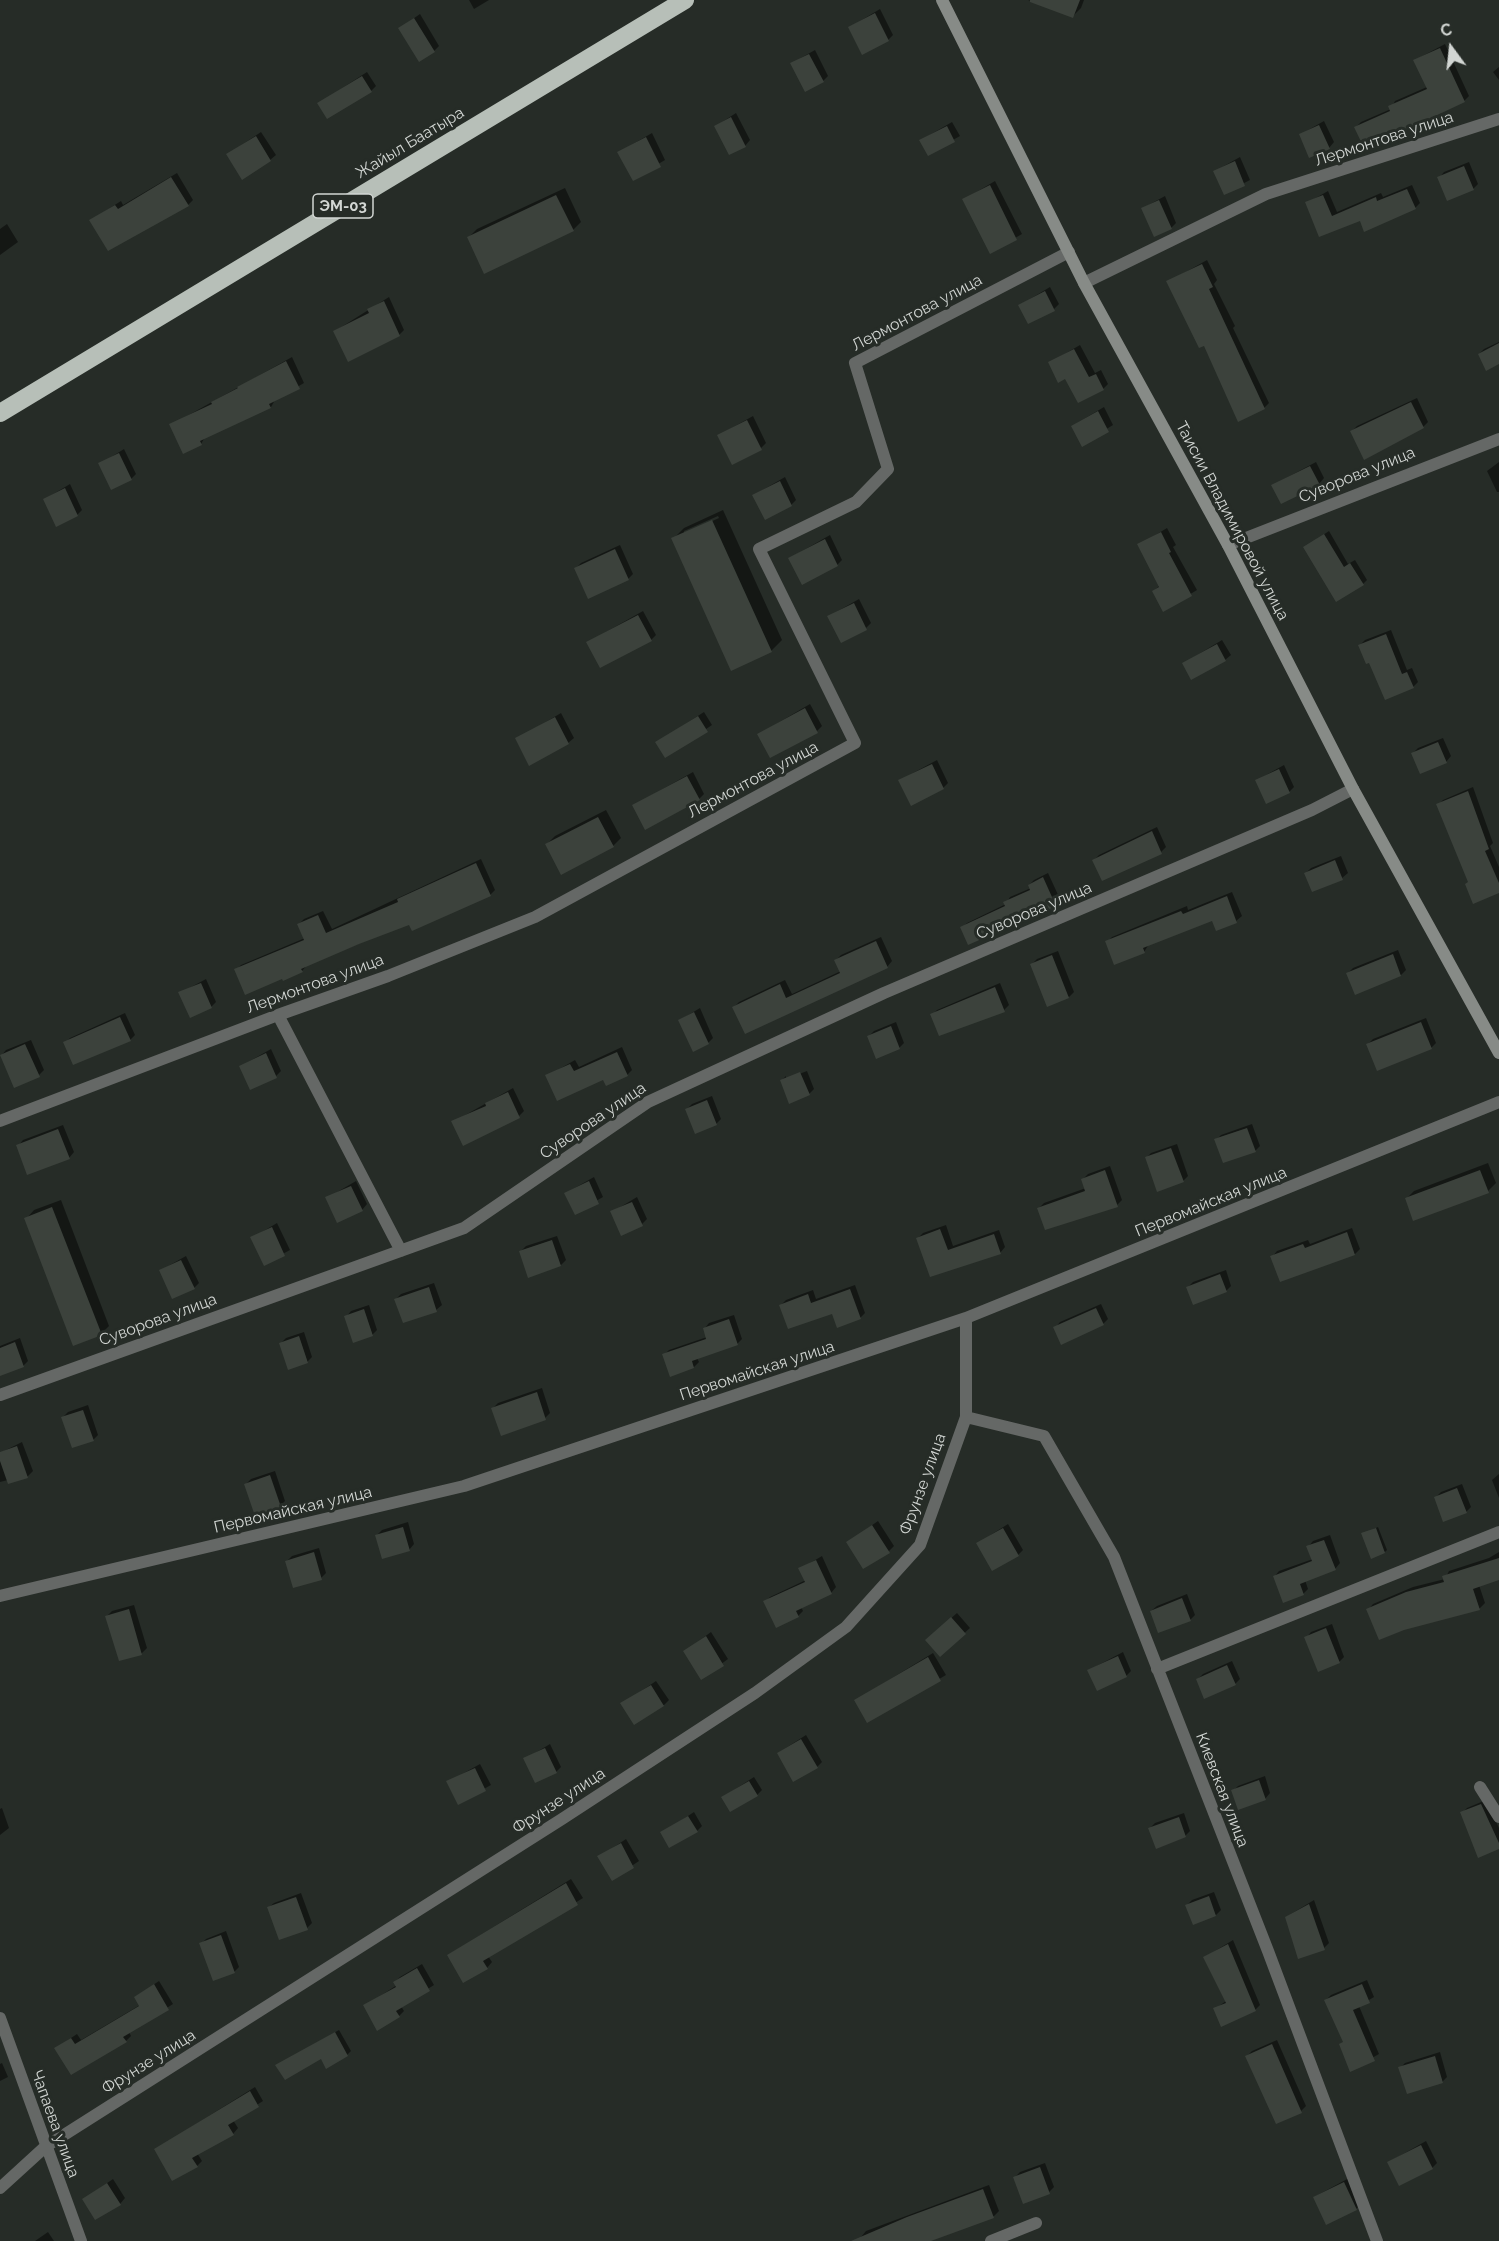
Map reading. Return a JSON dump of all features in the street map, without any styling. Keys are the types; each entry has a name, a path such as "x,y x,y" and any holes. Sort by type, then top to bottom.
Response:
{"highway":[{"name":"Жайыл Баатыра","path":"0,413 685,0"}],"street":[{"name":"Таисии Владимировой улица","path":"942,0 1084,283 1228,544 1353,789 1499,1053"},
{"name":"Лермонтова улица","path":"1084,283 1266,194 1499,118"},
{"name":"Лермонтова улица","path":"0,1122 278,1015 388,976 535,917 855,744 759,549 856,502 888,469 855,363 1069,252"},
{"name":"Суворова улица","path":"1228,544 1499,439"},
{"name":"Суворова улица","path":"0,1395 464,1228 648,1102 884,993 1300,815 1353,789"},
{"path":"278,1015 401,1251"},
{"name":"Первомайская улица","path":"0,1596 464,1486 966,1318 1499,1102"},
{"name":"Фрунзе улица","path":"0,2188 45,2147 562,1819 755,1693 846,1627 920,1545 966,1417 966,1318"},
{"name":"Киевская улица","path":"966,1417 1044,1436 1113,1557 1377,2241"},
{"path":"1157,1669 1499,1532"},
{"path":"1480,1787 1499,1817"},
{"name":"Чапаева улица","path":"0,2018 81,2241"},
{"path":"991,2241 1036,2223"}],"building":[{"path":"1030,0 1080,0 1073,18 1030,2"},
{"path":"875,13 889,41 862,55 848,27"},
{"path":"414,18 435,52 419,62 398,28"},
{"path":"1440,48 1465,102 1388,138 1389,142 1366,152 1354,127 1390,111 1388,106 1427,89 1413,60"},
{"path":"809,54 824,82 805,92 790,63"},
{"path":"362,76 372,92 327,119 317,103"},
{"path":"731,117 746,147 729,155 714,126"},
{"path":"1319,125 1330,149 1309,158 1299,134"},
{"path":"947,126 955,142 928,156 919,140"},
{"path":"256,136 271,161 242,180 226,154"},
{"path":"646,137 661,167 633,181 617,152"},
{"path":"1235,161 1245,186 1224,195 1213,171"},
{"path":"1464,166 1474,190 1447,201 1437,177"},
{"path":"171,177 189,206 108,251 89,220 115,205 118,209"},
{"path":"990,185 1017,240 990,254 962,199"},
{"path":"1407,189 1416,209 1364,232 1360,221 1319,237 1305,202 1323,195 1332,216 1376,197 1377,201"},
{"path":"556,195 574,231 484,274 467,237"},
{"path":"1159,200 1172,229 1154,237 1141,208"},
{"path":"1202,264 1213,287 1209,289 1265,409 1238,422 1204,346 1199,348 1166,281"},
{"path":"1045,291 1055,311 1028,324 1018,305"},
{"path":"384,301 400,336 348,362 333,331 369,313 367,309"},
{"path":"1499,343 1499,364 1486,371 1478,354"},
{"path":"1074,349 1089,377 1096,374 1104,390 1078,403 1065,379 1058,383 1048,362"},
{"path":"286,361 300,389 269,404 271,408 200,441 202,445 183,454 169,424 212,404 211,402"},
{"path":"1411,402 1424,428 1364,460 1350,431"},
{"path":"1098,411 1109,432 1082,447 1071,426"},
{"path":"747,420 762,450 732,465 717,435"},
{"path":"119,453 132,480 111,490 98,463"},
{"path":"1310,466 1320,485 1281,504 1271,485"},
{"path":"780,481 792,506 765,520 752,495"},
{"path":"65,488 78,516 56,527 43,499"},
{"path":"712,520 772,652 731,671 671,538"},
{"path":"1161,532 1171,552 1169,553 1192,596 1163,612 1152,591 1159,587 1137,544"},
{"path":"1324,534 1344,567 1350,563 1364,585 1336,602 1303,547"},
{"path":"825,539 838,566 802,585 788,558"},
{"path":"615,549 629,580 588,599 574,568"},
{"path":"854,603 867,630 841,643 827,616"},
{"path":"638,615 652,641 600,668 586,642"},
{"path":"1386,634 1402,674 1407,672 1414,688 1385,700 1369,663 1366,664 1358,645"},
{"path":"1217,644 1226,661 1191,680 1182,663"},
{"path":"805,708 818,733 770,758 757,734"},
{"path":"698,716 708,732 665,758 655,742"},
{"path":"555,717 569,744 529,766 515,738"},
{"path":"1438,742 1447,763 1420,774 1411,753"},
{"path":"932,764 944,789 911,806 898,780"},
{"path":"1279,769 1290,793 1266,804 1255,780"},
{"path":"687,776 700,800 645,830 632,805"},
{"path":"1468,791 1489,849 1485,851 1499,883 1499,893 1473,904 1465,884 1468,882 1436,804"},
{"path":"598,817 614,847 561,875 545,844"},
{"path":"1152,831 1162,854 1102,881 1092,860"},
{"path":"1335,860 1343,880 1312,892 1304,873"},
{"path":"476,863 491,896 412,931 409,925 359,944 301,969 303,972 283,981 282,979 245,995 234,969 304,940 297,924 318,915 326,933 398,902 397,899"},
{"path":"1043,877 1056,906 968,945 960,927 1005,906 1003,902 1030,890 1028,885"},
{"path":"1227,896 1237,923 1216,931 1212,921 1143,948 1145,953 1114,965 1105,941 1181,911 1183,914"},
{"path":"876,941 888,968 745,1034 732,1007 780,984 786,998 840,973 834,960"},
{"path":"1393,954 1401,976 1355,995 1346,973"},
{"path":"1052,955 1069,998 1047,1007 1030,964"},
{"path":"201,983 212,1008 190,1018 178,992"},
{"path":"995,987 1005,1012 939,1036 930,1014"},
{"path":"694,1012 709,1044 693,1052 678,1020"},
{"path":"120,1017 131,1041 73,1065 63,1042"},
{"path":"1421,1022 1432,1049 1377,1071 1366,1044"},
{"path":"891,1026 900,1049 876,1059 867,1036"},
{"path":"25,1044 40,1077 14,1088 0,1055"},
{"path":"617,1052 628,1076 606,1086 603,1080 557,1101 545,1075 570,1064 574,1071"},
{"path":"266,1053 277,1078 250,1090 239,1066"},
{"path":"800,1072 810,1095 789,1104 780,1080"},
{"path":"508,1092 520,1118 463,1146 451,1121 486,1106 485,1103"},
{"path":"707,1100 717,1125 695,1134 685,1109"},
{"path":"1247,1128 1256,1152 1223,1163 1214,1139"},
{"path":"58,1129 70,1159 27,1175 16,1145"},
{"path":"1171,1148 1184,1182 1157,1192 1145,1157"},
{"path":"1105,1170 1118,1207 1045,1230 1037,1208 1085,1191 1081,1179"},
{"path":"1480,1170 1489,1193 1413,1221 1405,1198"},
{"path":"589,1181 599,1204 575,1215 564,1193"},
{"path":"351,1186 363,1211 337,1223 325,1197"},
{"path":"632,1202 643,1226 621,1236 610,1211"},
{"path":"52,1207 102,1335 73,1346 24,1218"},
{"path":"272,1227 285,1256 264,1266 250,1237"},
{"path":"940,1229 948,1250 994,1234 1001,1254 930,1277 916,1238"},
{"path":"1347,1232 1355,1255 1280,1282 1270,1256 1303,1244 1305,1248"},
{"path":"552,1240 561,1266 528,1278 519,1251"},
{"path":"181,1260 195,1289 172,1299 159,1270"},
{"path":"1220,1274 1227,1292 1193,1305 1186,1287"},
{"path":"429,1287 437,1312 403,1323 394,1299"},
{"path":"850,1289 861,1319 837,1328 832,1314 788,1329 779,1305 808,1294 811,1303"},
{"path":"1096,1308 1104,1325 1061,1345 1053,1327"},
{"path":"364,1309 373,1336 353,1343 344,1316"},
{"path":"729,1319 738,1345 692,1361 694,1368 670,1377 662,1354 706,1339 703,1328"},
{"path":"299,1336 308,1363 288,1370 279,1343"},
{"path":"15,1342 24,1367 0,1376 0,1348"},
{"path":"537,1392 546,1420 501,1436 491,1408"},
{"path":"83,1410 94,1441 72,1448 61,1417"},
{"path":"17,1446 28,1478 8,1484 0,1461 0,1452"},
{"path":"270,1475 281,1507 255,1516 244,1484"},
{"path":"1457,1488 1467,1513 1443,1522 1434,1497"},
{"path":"872,1525 890,1553 863,1569 846,1542"},
{"path":"403,1527 410,1551 382,1559 375,1535"},
{"path":"1003,1528 1019,1556 992,1571 976,1543"},
{"path":"1376,1528 1385,1553 1371,1559 1361,1533"},
{"path":"1324,1540 1336,1570 1300,1584 1304,1595 1283,1603 1273,1576 1312,1561 1306,1546"},
{"path":"314,1552 322,1580 293,1588 285,1561"},
{"path":"1499,1558 1499,1580 1473,1589 1480,1610 1404,1630 1379,1640 1366,1609 1406,1592 1444,1582 1442,1576"},
{"path":"816,1560 832,1594 796,1611 799,1617 776,1628 763,1601 805,1582 798,1568"},
{"path":"1182,1598 1191,1621 1158,1633 1150,1611"},
{"path":"129,1609 142,1655 119,1661 105,1616"},
{"path":"951,1617 966,1634 940,1657 925,1640"},
{"path":"1326,1628 1340,1663 1318,1672 1304,1637"},
{"path":"706,1636 724,1666 701,1680 683,1651"},
{"path":"1118,1656 1127,1677 1097,1691 1087,1670"},
{"path":"928,1657 941,1681 867,1723 854,1700"},
{"path":"1227,1665 1236,1685 1204,1699 1196,1679"},
{"path":"651,1685 664,1706 634,1725 620,1703"},
{"path":"801,1739 818,1768 793,1782 777,1753"},
{"path":"545,1748 557,1773 535,1783 523,1758"},
{"path":"475,1768 486,1791 458,1805 446,1781"},
{"path":"1259,1780 1266,1800 1238,1810 1231,1790"},
{"path":"749,1781 758,1796 730,1812 721,1797"},
{"path":"1481,1804 1499,1843 1499,1849 1478,1858 1460,1812"},
{"path":"688,1816 698,1832 669,1848 660,1832"},
{"path":"1179,1817 1186,1837 1156,1849 1148,1828"},
{"path":"621,1843 634,1868 612,1881 597,1856"},
{"path":"566,1883 578,1905 483,1961 488,1969 463,1983 447,1955"},
{"path":"1209,1896 1216,1916 1193,1925 1185,1905"},
{"path":"296,1897 308,1930 279,1940 267,1907"},
{"path":"1309,1904 1325,1950 1298,1959 1285,1917"},
{"path":"221,1935 235,1973 213,1981 199,1943"},
{"path":"1228,1944 1256,2011 1221,2027 1213,2008 1226,2003 1203,1957"},
{"path":"417,1968 430,1991 396,2011 400,2017 377,2031 363,2005 396,1987 393,1982"},
{"path":"154,1984 169,2010 123,2037 127,2042 71,2075 54,2048 71,2038 75,2044 139,2006 134,1997"},
{"path":"1362,1984 1370,2003 1353,2010 1375,2061 1350,2072 1339,2044 1343,2042 1324,2000"},
{"path":"335,2032 348,2056 326,2069 321,2059 285,2080 275,2065"},
{"path":"1272,2044 1302,2113 1276,2124 1245,2056"},
{"path":"1435,2056 1443,2083 1407,2094 1398,2067"},
{"path":"250,2091 259,2107 228,2125 234,2135 192,2158 198,2167 172,2181 154,2149"},
{"path":"1421,2145 1433,2169 1399,2186 1387,2162"},
{"path":"1040,2167 1050,2194 1023,2204 1013,2177"},
{"path":"1344,2182 1357,2210 1326,2225 1313,2197"},
{"path":"107,2183 121,2205 95,2220 82,2199"},
{"path":"983,2189 994,2218 931,2241 851,2241 907,2217"}]}
